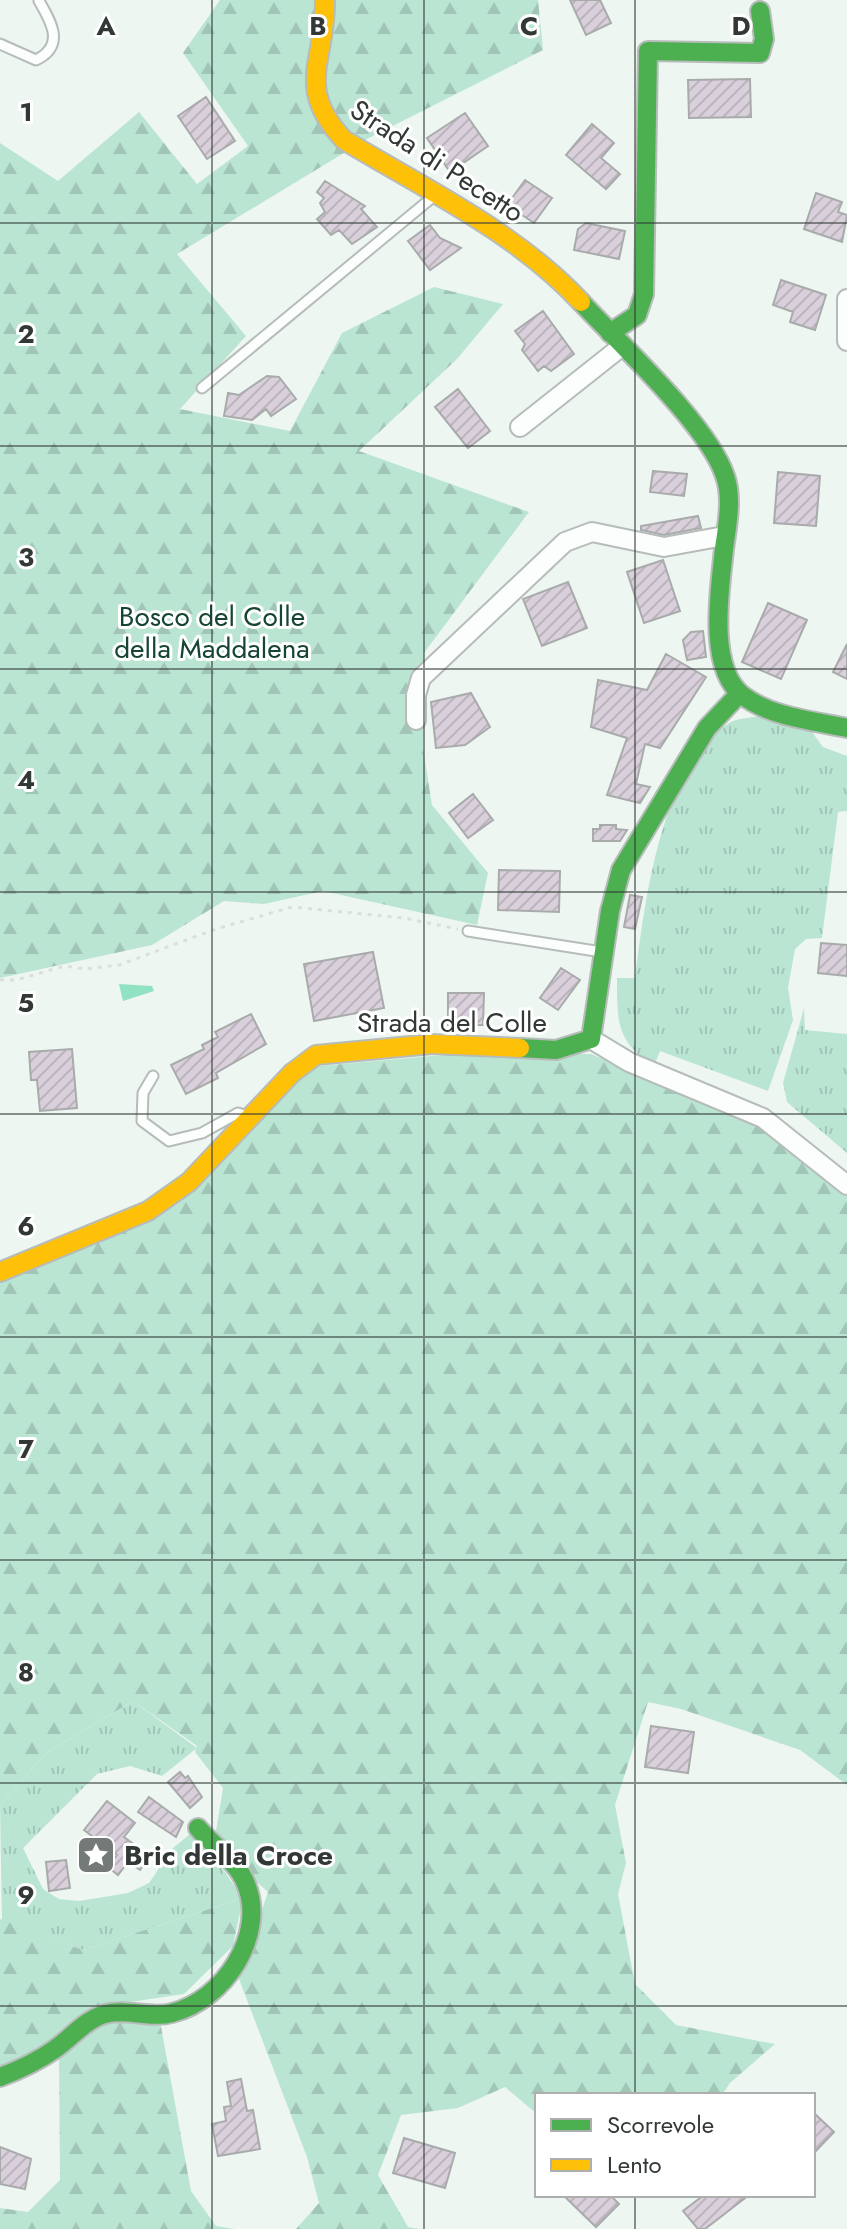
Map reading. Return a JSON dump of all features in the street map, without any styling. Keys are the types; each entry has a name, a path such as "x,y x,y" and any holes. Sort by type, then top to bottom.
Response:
{"street":[{"name":"Strada di Pecetto","path":"325,0 325,24 313,80 316,102 327,125 344,140 502,235 556,275 689,419 706,442 728,485 720,662 739,694"},
{"path":"520,427 616,340 637,315 644,294 648,51 760,53 764,39 760,11"},
{"path":"847,299 847,341"},
{"path":"416,720 416,695 421,678 565,542 592,532 664,547 724,536"},
{"path":"847,728 783,713 739,694 707,728 621,870 612,893 598,1016 591,1039 629,1062 763,1118 847,1185"},
{"name":"Strada del Colle","path":"0,1272 148,1211 189,1182 306,1060 331,1051 432,1044 556,1050 591,1039"},
{"path":"0,2077 23,2068 106,2014 171,2013 203,2001 214,1992 233,1965 249,1931 251,1901 248,1887 235,1865 198,1828"}],"lane":[{"path":"0,44 36,60 47,53 53,46 55,29 39,1"},
{"path":"202,388 437,194"},
{"path":"468,931 605,952"},
{"path":"153,1076 143,1093 142,1121 169,1141 202,1133 238,1113 251,1116"}],"path":[{"path":"0,980 16,980 65,966 85,969 119,965 216,929 292,907 404,918 468,931"}],"green space":[{"name":"Bosco del Colle della Maddalena","path":"220,0 538,0 543,50 367,139 177,254 246,336 180,409 290,431 342,333 434,287 503,304 457,359 359,451 529,512 424,653 423,749 432,805 488,873 477,925 323,891 264,904 224,901 152,945 0,978 0,143 58,181 139,112 197,184 248,146 183,53"},
{"path":"759,716 812,732 823,747 847,756 847,811 838,812 822,938 806,939 795,949 788,988 793,1020 768,1091 660,1051 654,1066 626,1039 621,1029 617,993 617,978 635,978 644,914 660,839 687,770 706,743 729,723"},
{"path":"804,1008 805,1030 847,1034 847,1153 787,1102 783,1083"},
{"path":"454,1054 591,1054 760,1126 847,1192 847,1785 800,1750 681,1709 648,1702 615,1805 626,1863 618,1894 635,1984 676,2025 775,2044 730,2083 723,2093 535,2093 535,2112 505,2087 458,2108 401,2115 378,2175 408,2227 420,2229 296,2229 319,2203 307,2157 239,1979 268,1892 214,1844 223,1788 195,1752 197,1746 133,1701 46,1753 0,1805 0,1273 183,1197 308,1067"},
{"path":"133,1701 197,1748 162,1776 130,1766 97,1774 23,1848 43,1889 59,1899 79,1901 128,1893 149,1883 173,1848 195,1830 243,1898 83,1950 2,1921 0,1805 46,1753"},
{"path":"243,1898 233,1946 184,1994 103,2006 51,2051 0,2066 0,1919 83,1950"},
{"path":"108,2020 160,2021 191,2191 216,2226 235,2229 0,2229 0,2208 28,2212 60,2180 59,2054"}],"shaded area":[{"path":"119,984 152,986 154,991 123,1001"}],"building":[{"path":"570,0 600,0 611,23 586,35"},
{"path":"750,79 751,117 689,118 688,80"},
{"path":"206,97 235,141 207,159 178,116"},
{"path":"465,113 488,146 450,172 427,138"},
{"path":"592,124 614,143 601,158 620,174 606,189 566,155"},
{"path":"525,180 552,198 534,223 507,205"},
{"path":"325,181 365,206 361,209 377,227 352,244 339,230 331,235 317,219 325,212 320,203 324,198 317,192"},
{"path":"816,193 842,202 838,212 847,215 842,242 804,229"},
{"path":"586,223 625,231 619,259 574,250 578,229"},
{"path":"430,225 440,238 461,248 430,270 408,241"},
{"path":"781,280 826,295 815,330 790,322 793,312 773,305"},
{"path":"543,311 574,354 551,371 544,366 538,371 522,350 525,344 515,331"},
{"path":"267,376 279,377 296,399 271,416 266,409 252,420 224,416 228,393 239,395"},
{"path":"458,389 490,431 468,448 435,407"},
{"path":"653,471 687,474 684,496 650,492"},
{"path":"778,472 820,476 816,526 774,523"},
{"path":"698,516 701,528 664,535 641,530 641,526"},
{"path":"663,560 680,611 644,623 627,572"},
{"path":"568,582 587,628 542,646 523,599"},
{"path":"768,603 807,620 781,679 742,662"},
{"path":"703,631 706,657 687,660 683,640 691,632"},
{"path":"847,644 847,679 833,672"},
{"path":"666,654 706,677 660,748 645,744 636,784 650,787 640,803 607,795 627,738 591,727 598,680 647,690"},
{"path":"471,693 490,727 465,745 436,748 431,702"},
{"path":"473,794 493,820 468,838 449,813"},
{"path":"600,825 616,825 616,829 627,830 620,841 593,841 593,829 600,829"},
{"path":"499,870 560,871 559,912 498,910"},
{"path":"630,895 642,897 635,929 624,927"},
{"path":"821,943 847,945 847,976 818,973"},
{"path":"373,952 384,1008 314,1021 304,964"},
{"path":"561,968 580,980 558,1010 540,998"},
{"path":"448,993 484,993 483,1025 448,1025"},
{"path":"251,1014 266,1044 216,1073 218,1078 186,1094 171,1065 204,1049 202,1045 218,1037 215,1032"},
{"path":"72,1049 77,1108 40,1111 37,1080 31,1080 29,1052"},
{"path":"651,1726 694,1732 688,1773 645,1767"},
{"path":"180,1772 185,1778 188,1776 202,1797 190,1808 168,1782"},
{"path":"149,1797 183,1822 176,1837 138,1812"},
{"path":"107,1801 135,1823 124,1837 150,1856 140,1870 128,1862 118,1875 108,1867 117,1855 84,1830"},
{"path":"66,1860 70,1888 49,1891 46,1862"},
{"path":"241,2079 247,2111 253,2110 260,2149 218,2156 212,2124 226,2121 224,2107 231,2106 227,2082"},
{"path":"815,2114 834,2132 815,2152"},
{"path":"404,2138 455,2153 445,2188 393,2173"},
{"path":"0,2147 31,2159 25,2189 0,2184"},
{"path":"565,2197 612,2197 619,2204 596,2227"},
{"path":"701,2197 746,2197 705,2229 698,2229 683,2211"}],"traffic: fast":[{"path":"610,333 637,315 644,294 648,51 760,53 764,39 760,11"},
{"path":"581,302 682,410 716,456 725,476 729,512 718,626 724,666 731,682 742,695 766,708 847,728"},
{"path":"520,1048 556,1050 591,1039 610,911 621,870 707,728 739,694"},
{"path":"0,2077 42,2057 98,2017 113,2012 172,2013 191,2006 224,1980 246,1944 251,1924 251,1904 246,1884 237,1868 198,1828"}],"traffic: slow":[{"path":"325,0 316,88 329,121 344,140 499,233 528,254 581,302"},
{"path":"0,1272 148,1211 189,1182 292,1073 316,1055 432,1044 520,1048"}],"place":[{"name":"Bric della Croce","path":"96,1855"}]}
